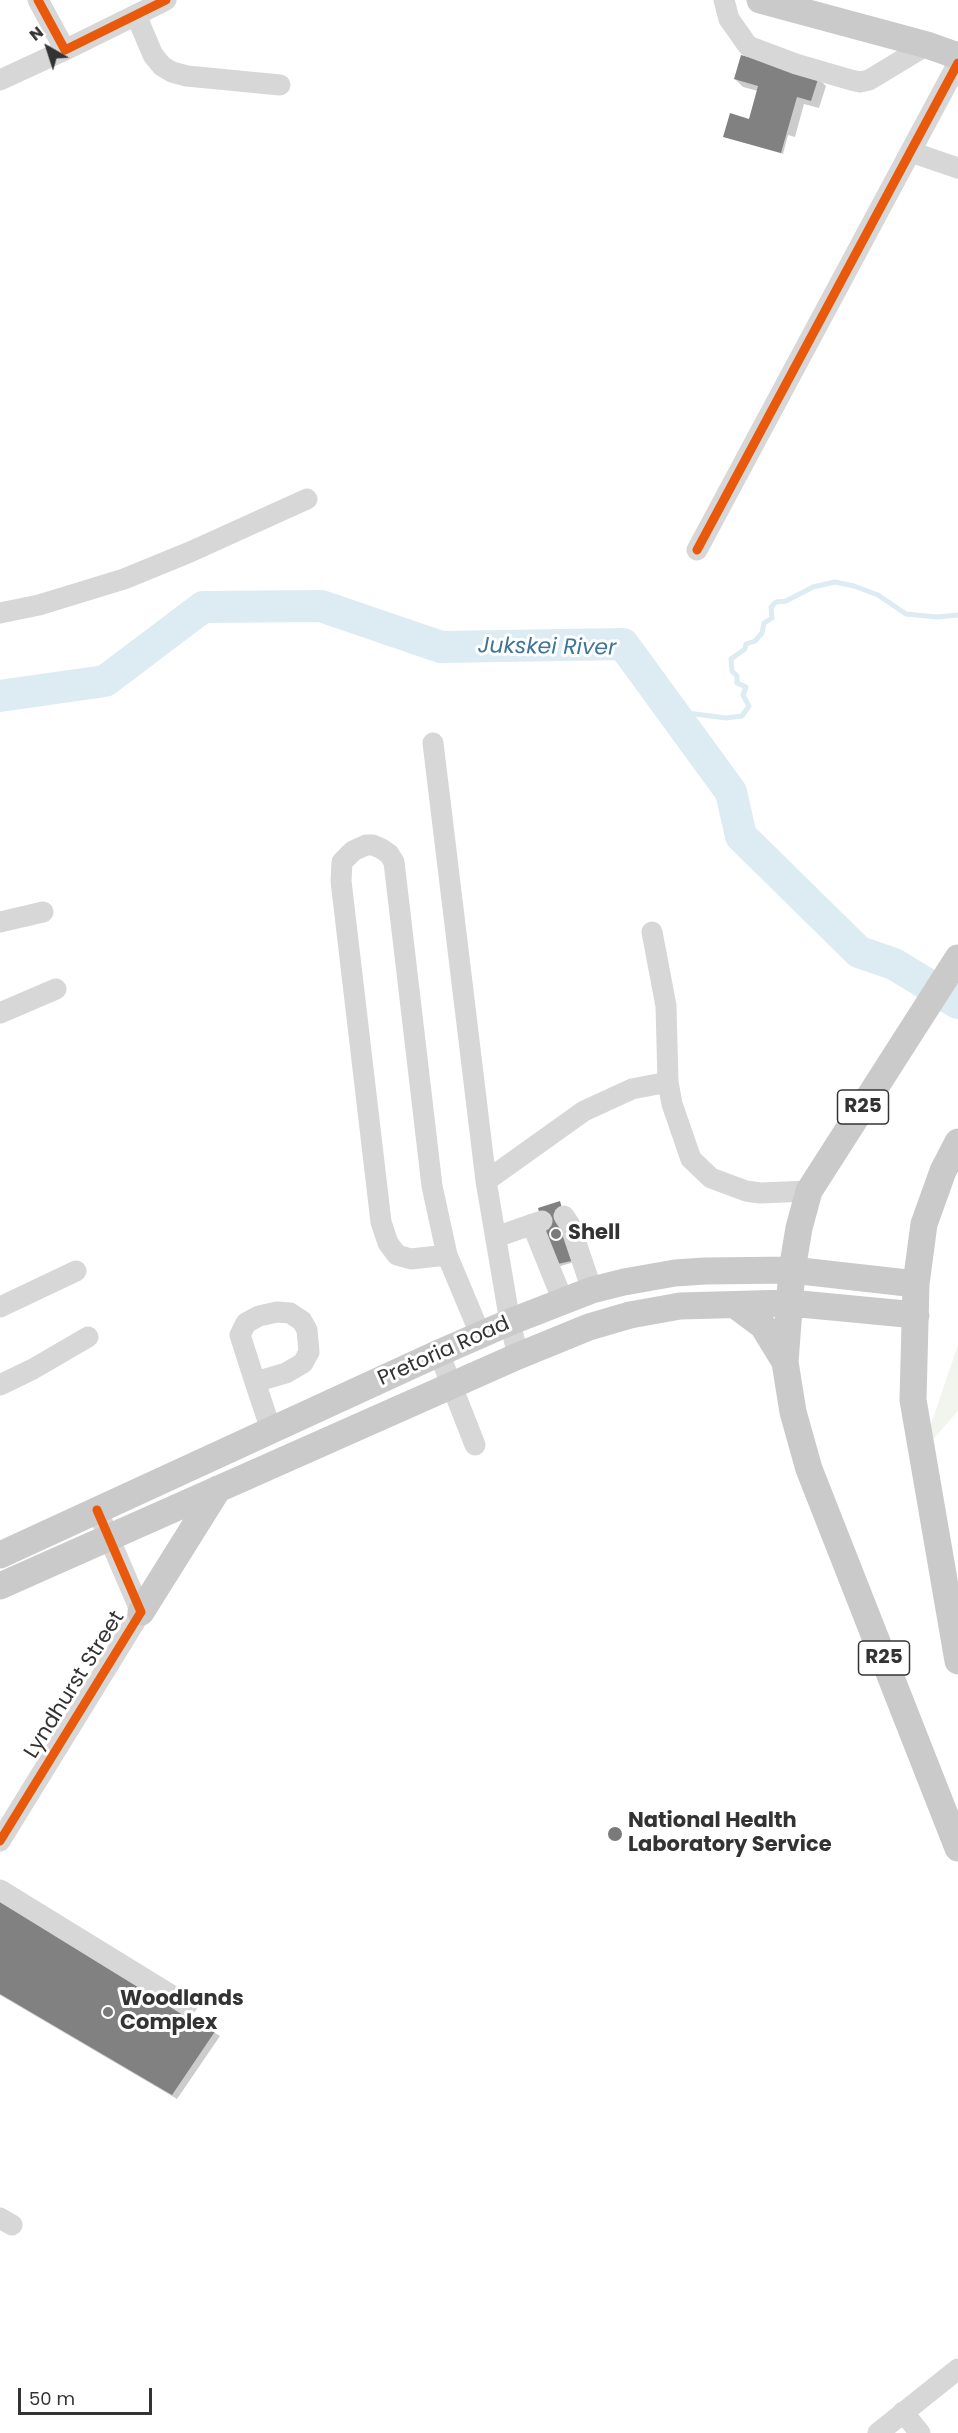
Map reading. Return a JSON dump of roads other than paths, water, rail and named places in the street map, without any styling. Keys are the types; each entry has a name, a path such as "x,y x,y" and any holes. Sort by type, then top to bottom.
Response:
{"main road":[{"path":"760,0 927,45 958,56"},
{"name":"R25","path":"956,962 809,1191 799,1228 792,1270 785,1362 793,1412 809,1469 958,1848"},
{"path":"958,1142 943,1171 924,1224 916,1284 913,1400 958,1661"},
{"name":"Pretoria Road","path":"0,1555 439,1353 592,1290 675,1273 792,1270 916,1284"},
{"name":"Pretoria Road","path":"0,1586 518,1356 589,1327 630,1315 680,1306 790,1303 916,1316"},
{"path":"735,1305 763,1326 785,1362"},
{"path":"271,1430 284,1459"},
{"path":"141,1612 218,1489"}],"street":[{"path":"38,0 65,50"},
{"path":"0,80 166,0"},
{"path":"724,0 729,19 748,46 796,64 851,80 869,80 927,45"},
{"path":"136,15 153,55 162,66 172,72 187,76 239,79 280,85"},
{"path":"697,550 958,63"},
{"path":"911,152 958,168"},
{"path":"0,613 39,605 124,579 307,499"},
{"path":"433,743 486,1181 518,1356"},
{"path":"447,1255 411,1259 398,1255 388,1243 381,1222 340,870 342,862 347,857 366,845 374,845 389,854 395,870 432,1186 447,1255 481,1336"},
{"path":"0,922 43,912"},
{"path":"652,932 666,1005 668,1082 684,1144 691,1158 711,1179 746,1191 760,1193 809,1191"},
{"path":"0,1013 56,989"},
{"path":"486,1181 584,1111 632,1089 668,1082"},
{"path":"564,1216 570,1226 592,1290"},
{"path":"496,1237 537,1222 563,1301"},
{"path":"0,1307 76,1271"},
{"path":"0,1385 88,1337"},
{"path":"439,1353 475,1445"},
{"path":"255,1382 271,1430"},
{"name":"Lyndhurst Street","path":"0,1841 141,1612 97,1510"},
{"path":"0,1890 187,2005"},
{"path":"878,2433 958,2369"},
{"path":"903,2412 920,2433"}],"waterway":[{"path":"672,711 726,718 742,716 749,706 743,695 746,687 737,683 737,676 732,671 731,659 745,649 746,644 755,641 762,633 764,623 772,618 771,607 776,602 786,601 813,587 835,582 878,595 906,614 937,617 958,615"},
{"name":"Jukskei River","path":"0,696 105,681 203,607 321,606 441,647 623,644 731,792 741,836 859,952 894,964 958,1003"}],"place":[{"name":"Shell","path":"556,1234"},
{"name":"National Health Laboratory Service","path":"615,1834"},
{"name":"Woodlands Complex","path":"108,2012"}]}
